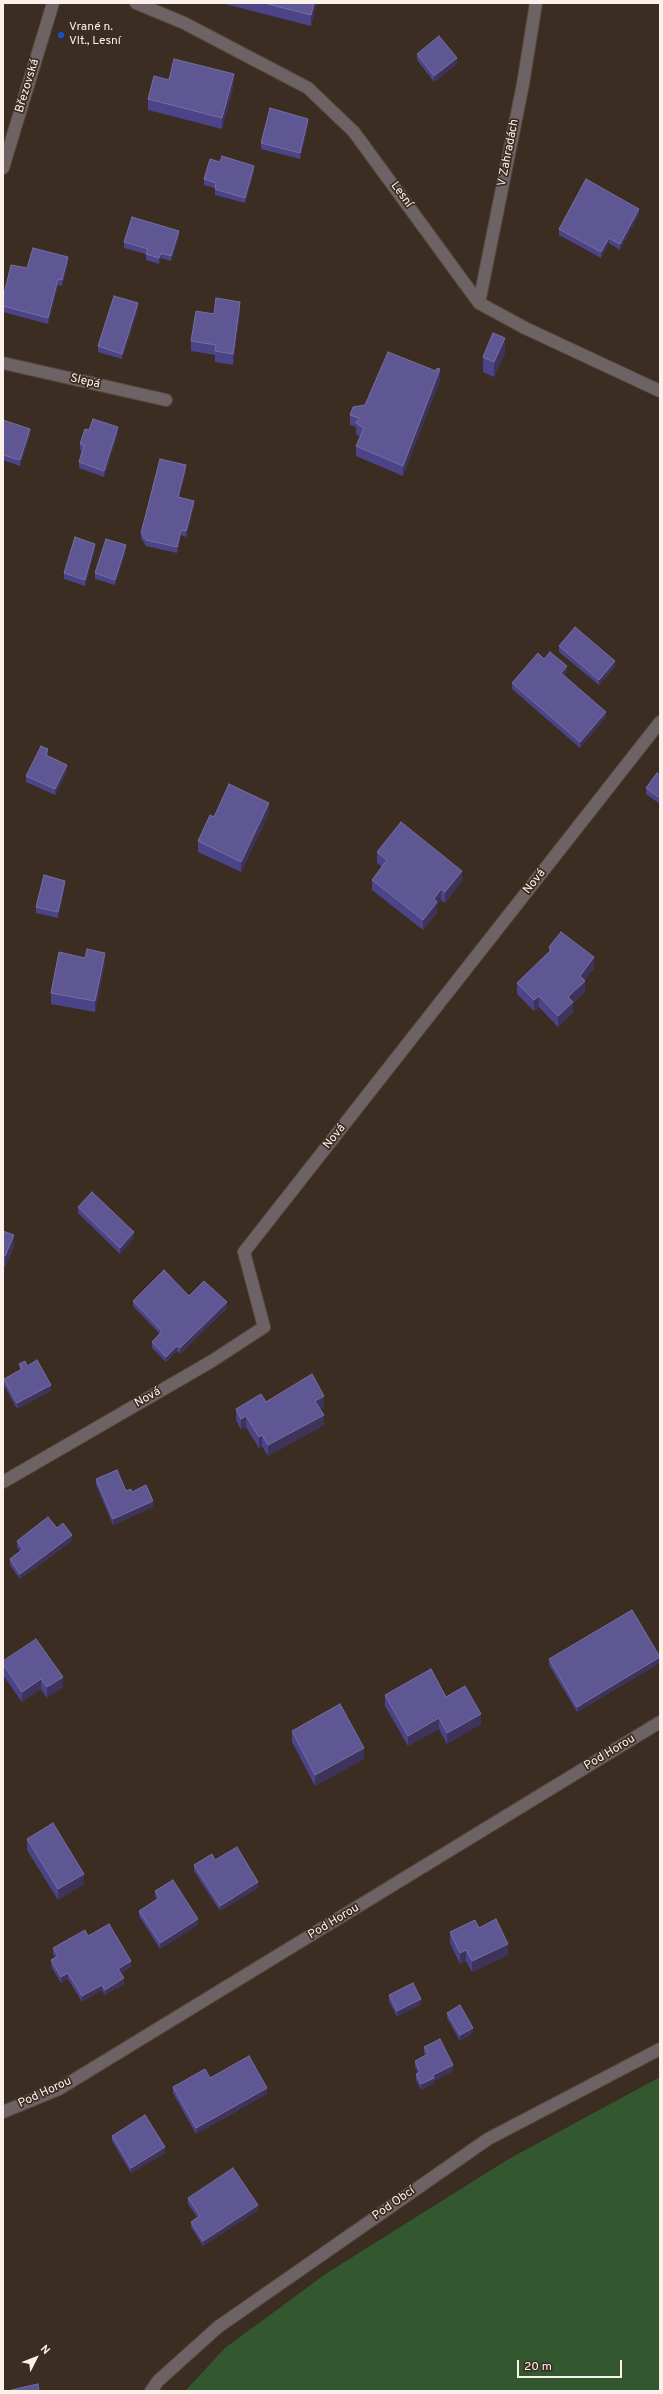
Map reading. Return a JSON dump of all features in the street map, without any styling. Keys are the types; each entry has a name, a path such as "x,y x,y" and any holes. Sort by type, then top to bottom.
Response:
{"street":[{"name":"Březovská","path":"3,168 53,3"},
{"name":"Lesní","path":"136,3 184,23 308,88 354,132 479,302 525,328 660,391"},
{"name":"V Zahradách","path":"479,302 523,84 536,3"},
{"name":"Slepá","path":"3,363 166,400"},
{"name":"Nová","path":"3,1482 212,1361 264,1327 244,1252 660,722"},
{"name":"Pod Horou","path":"3,2112 59,2089 660,1722"},
{"name":"Pod Obcí","path":"151,2391 158,2381 218,2327 488,2139 660,2049"}],"green space":[{"path":"660,2077 660,2391 185,2391 225,2348 327,2273 507,2160"}],"building":[{"path":"264,3 314,3 311,15"},
{"path":"439,36 457,58 434,76 417,54"},
{"path":"174,59 234,74 222,118 148,99 154,76 169,80"},
{"path":"270,108 308,119 300,153 261,143"},
{"path":"222,156 254,166 245,198 215,189 216,183 204,179 210,159 220,162"},
{"path":"586,179 639,209 620,244 609,238 601,252 559,229"},
{"path":"132,217 179,231 171,256 161,253 159,258 146,254 148,249 124,242"},
{"path":"33,248 68,257 62,280 58,279 48,318 3,306 3,298 11,265 27,268"},
{"path":"114,296 138,303 122,354 98,346"},
{"path":"216,298 240,302 233,354 215,351 216,345 191,341 196,311 214,314"},
{"path":"493,333 505,338 494,362 483,357"},
{"path":"388,352 436,371 437,368 440,369 403,466 356,446 364,428 356,423 359,418 350,415 353,407 365,405"},
{"path":"93,419 118,427 104,471 79,462 84,445 80,444 85,429 89,430"},
{"path":"3,420 30,429 20,460 3,455"},
{"path":"160,459 186,465 178,497 194,501 186,531 181,530 177,547 146,540 141,533"},
{"path":"75,537 95,544 85,580 64,573"},
{"path":"106,539 126,545 115,580 95,573"},
{"path":"575,627 615,661 599,680 559,646"},
{"path":"550,652 567,666 561,673 606,712 580,742 512,683 538,653 544,659"},
{"path":"41,746 48,749 46,755 67,765 55,789 26,776"},
{"path":"657,773 660,775 660,798 646,788"},
{"path":"229,784 269,803 241,862 198,841 210,815 214,817"},
{"path":"401,822 462,871 445,892 441,889 434,899 437,902 423,920 372,880 387,860 377,852"},
{"path":"44,875 65,881 58,912 36,907"},
{"path":"561,932 594,957 580,976 585,981 568,997 573,1002 558,1016 539,996 534,1000 517,983 551,950 549,947"},
{"path":"87,949 105,953 95,1001 51,993 59,952 85,958"},
{"path":"92,1192 134,1232 120,1248 78,1207"},
{"path":"3,1231 14,1235 5,1256 3,1255"},
{"path":"164,1270 189,1296 204,1281 227,1302 180,1348 177,1346 166,1357 152,1342 162,1331 133,1301"},
{"path":"37,1360 51,1385 17,1403 4,1379 22,1369 19,1364 25,1361 27,1366"},
{"path":"312,1374 324,1396 315,1401 324,1415 268,1445 262,1435 259,1437 246,1416 241,1419 236,1409 261,1394 266,1402"},
{"path":"117,1470 126,1491 131,1489 132,1492 146,1485 153,1501 113,1519 96,1479"},
{"path":"48,1517 57,1528 63,1523 72,1535 20,1574 10,1559 23,1549 17,1541"},
{"path":"632,1610 660,1657 577,1707 549,1659"},
{"path":"36,1639 63,1677 47,1687 41,1679 22,1692 3,1664 3,1661"},
{"path":"431,1669 446,1697 465,1686 481,1714 447,1733 439,1718 408,1736 385,1695"},
{"path":"340,1704 364,1748 315,1775 292,1731"},
{"path":"53,1823 84,1874 58,1889 27,1839"},
{"path":"237,1847 258,1882 220,1906 194,1865 212,1854 215,1860"},
{"path":"173,1880 198,1919 160,1943 139,1911 159,1898 155,1891"},
{"path":"496,1919 508,1944 472,1961 466,1950 460,1953 450,1932 475,1920 479,1928"},
{"path":"109,1924 131,1961 118,1969 124,1978 105,1990 102,1985 82,1996 68,1973 61,1977 51,1960 58,1956 53,1948 85,1930 88,1936"},
{"path":"413,1983 421,1999 397,2011 389,1995"},
{"path":"460,2005 473,2028 460,2035 447,2013"},
{"path":"440,2039 453,2065 433,2075 434,2078 421,2084 416,2074 420,2072 415,2061 428,2054 424,2047"},
{"path":"249,2056 267,2088 196,2128 173,2087 205,2069 210,2078"},
{"path":"145,2115 165,2147 131,2168 112,2136"},
{"path":"233,2168 258,2205 203,2241 191,2222 200,2216 188,2198"},
{"path":"38,2384 39,2391 11,2391 11,2390"}],"place":[{"name":"Vrané n. Vlt., Lesní","path":"61,35"}]}
